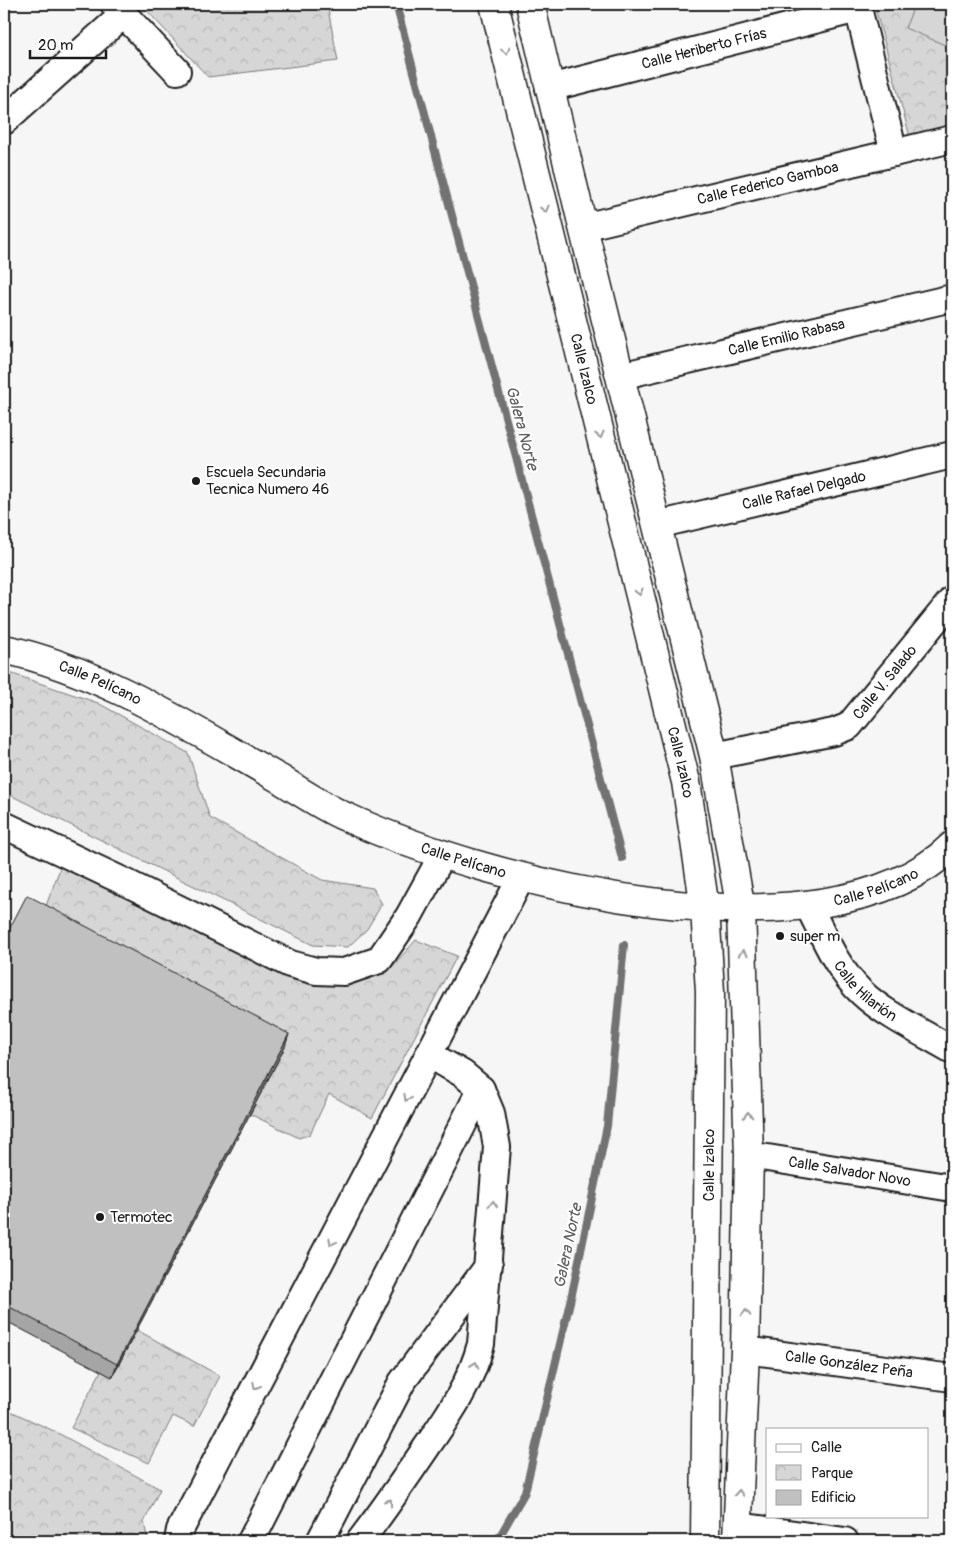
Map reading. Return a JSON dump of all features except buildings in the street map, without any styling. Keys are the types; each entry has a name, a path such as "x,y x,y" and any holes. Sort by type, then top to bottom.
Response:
{"main road":[{"name":"Calle Izalco","path":"494,4 686,782 705,908 710,992 708,1412 705,1541"},
{"path":"530,4 583,227 714,756 741,910 749,1155 745,1350 737,1533"},
{"name":"Calle Pelícano","path":"4,649 41,657 144,702 346,817 443,854 521,878 578,890 705,908 741,910 808,905 859,896 891,885 949,856"}],"street":[{"name":"Calle Heriberto Frías","path":"549,88 858,6"},
{"path":"858,6 894,154"},
{"path":"4,121 119,9 177,71"},
{"name":"Calle Federico Gamboa","path":"583,227 952,139"},
{"name":"Calle Emilio Rabasa","path":"620,376 952,298"},
{"name":"Calle Rafael Delgado","path":"657,525 952,455"},
{"name":"Calle V. Salado","path":"714,756 834,732 849,726 952,600"},
{"path":"4,826 127,883 290,964 316,971 344,972 379,960 410,916 443,854"},
{"path":"178,1541 180,1530 521,878"},
{"name":"Calle Hilarión","path":"808,905 838,963 861,993 907,1024 952,1050"},
{"path":"360,1541 390,1501 463,1393 475,1366 481,1344 497,1147 491,1113 482,1089 463,1074 430,1055"},
{"path":"251,1541 482,1089"},
{"name":"Calle Salvador Novo","path":"749,1155 952,1188"},
{"path":"320,1541 402,1382 488,1265"},
{"name":"Calle González Peña","path":"745,1350 952,1378"},
{"path":"737,1533 845,1541"}],"green space":[{"path":"141,4 327,4 338,61 208,77"},
{"path":"874,4 952,4 952,126 910,137"},
{"path":"915,4 952,4 952,48 905,28"},
{"path":"4,671 98,703 188,753 210,818 322,880 373,888 382,904 367,929 348,947 313,945 4,792"},
{"path":"62,863 269,969 314,981 347,981 392,967 416,940 457,956 372,1118 329,1094 310,1134 299,1138 250,1114 285,1047 41,919"},
{"path":"137,1330 220,1376 194,1426 173,1416 149,1463 71,1428 101,1371 112,1377"},
{"path":"4,1408 56,1432 160,1489 144,1522 148,1541 4,1541"}],"waterway":[{"name":"Galera Norte","path":"396,4 622,858"},
{"name":"Galera Norte","path":"497,1541 525,1492 573,1289 607,1126 624,945"}],"place":[{"name":"Escuela Secundaria Tecnica Numero 46","path":"196,481"},
{"name":"super m","path":"780,936"},
{"name":"Termotec","path":"100,1217"}]}
